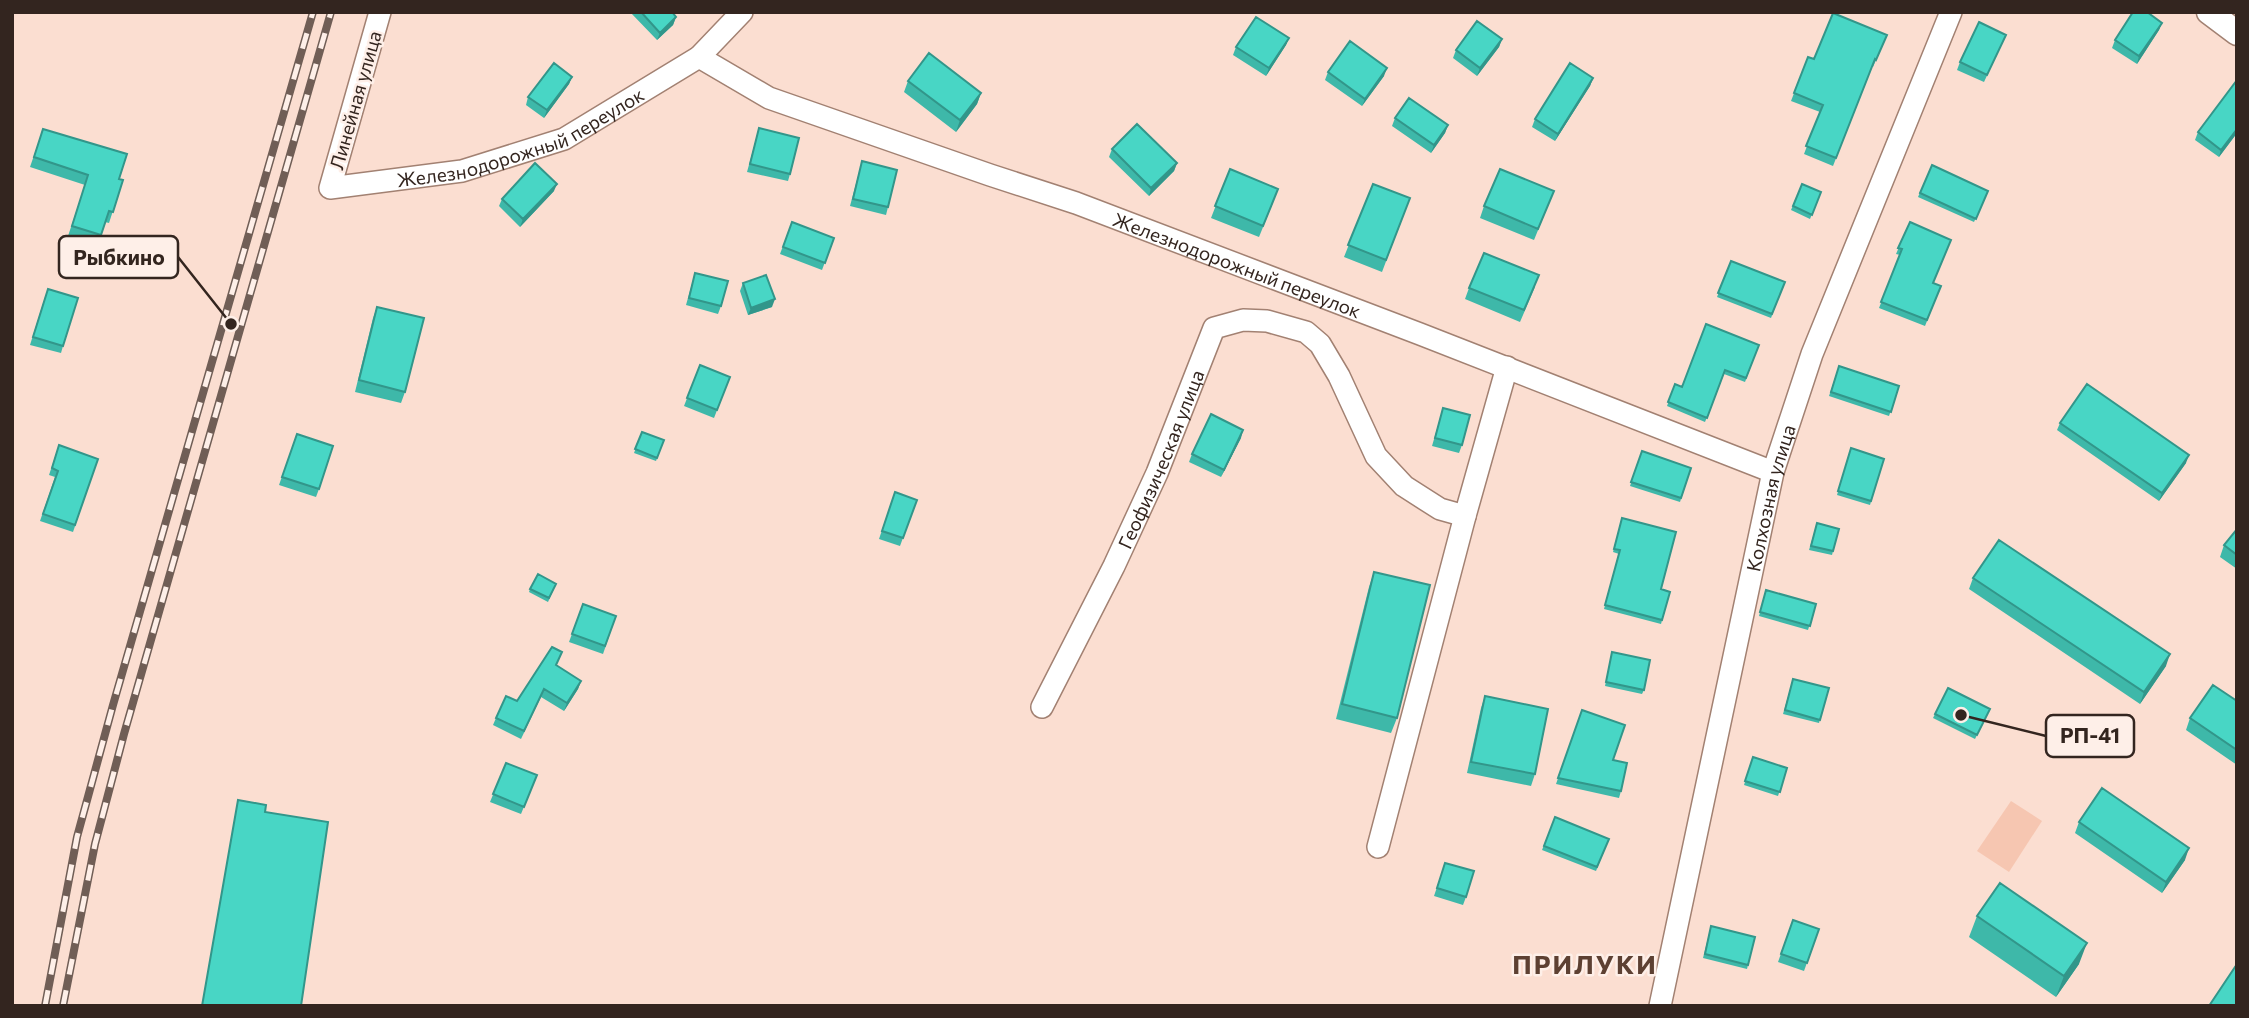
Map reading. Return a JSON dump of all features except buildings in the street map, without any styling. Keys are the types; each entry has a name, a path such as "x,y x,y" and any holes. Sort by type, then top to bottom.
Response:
{"street":[{"name":"Линейная улица","path":"330,188 380,12"},
{"name":"Железнодорожный переулок","path":"330,188 462,171 564,139 699,57 742,12"},
{"name":"Колхозная улица","path":"1660,1006 1773,472 1812,354 1951,12"},
{"path":"2209,12 2237,33"},
{"name":"Железнодорожный переулок","path":"699,57 769,98 1076,203 1507,367 1773,472"},
{"path":"1321,296 1306,332 1320,344 1339,376 1376,456 1404,486 1440,509 1465,516"},
{"name":"Геофизическая улица","path":"1042,707 1114,566 1157,473 1214,328 1243,320 1267,321 1306,332"},
{"path":"1378,847 1507,367"}],"shaded area":[{"path":"2011,801 2042,821 2009,872 1977,851"}],"railway":[{"path":"45,1006 77,837 313,12"},
{"path":"63,1006 95,844 124,734 331,12"}],"place":[{"name":"Рыбкино","path":"231,324"},
{"name":"РП-41","path":"1961,715"}],"district":[{"name":"ПРИЛУКИ","path":"1585,963"}]}
